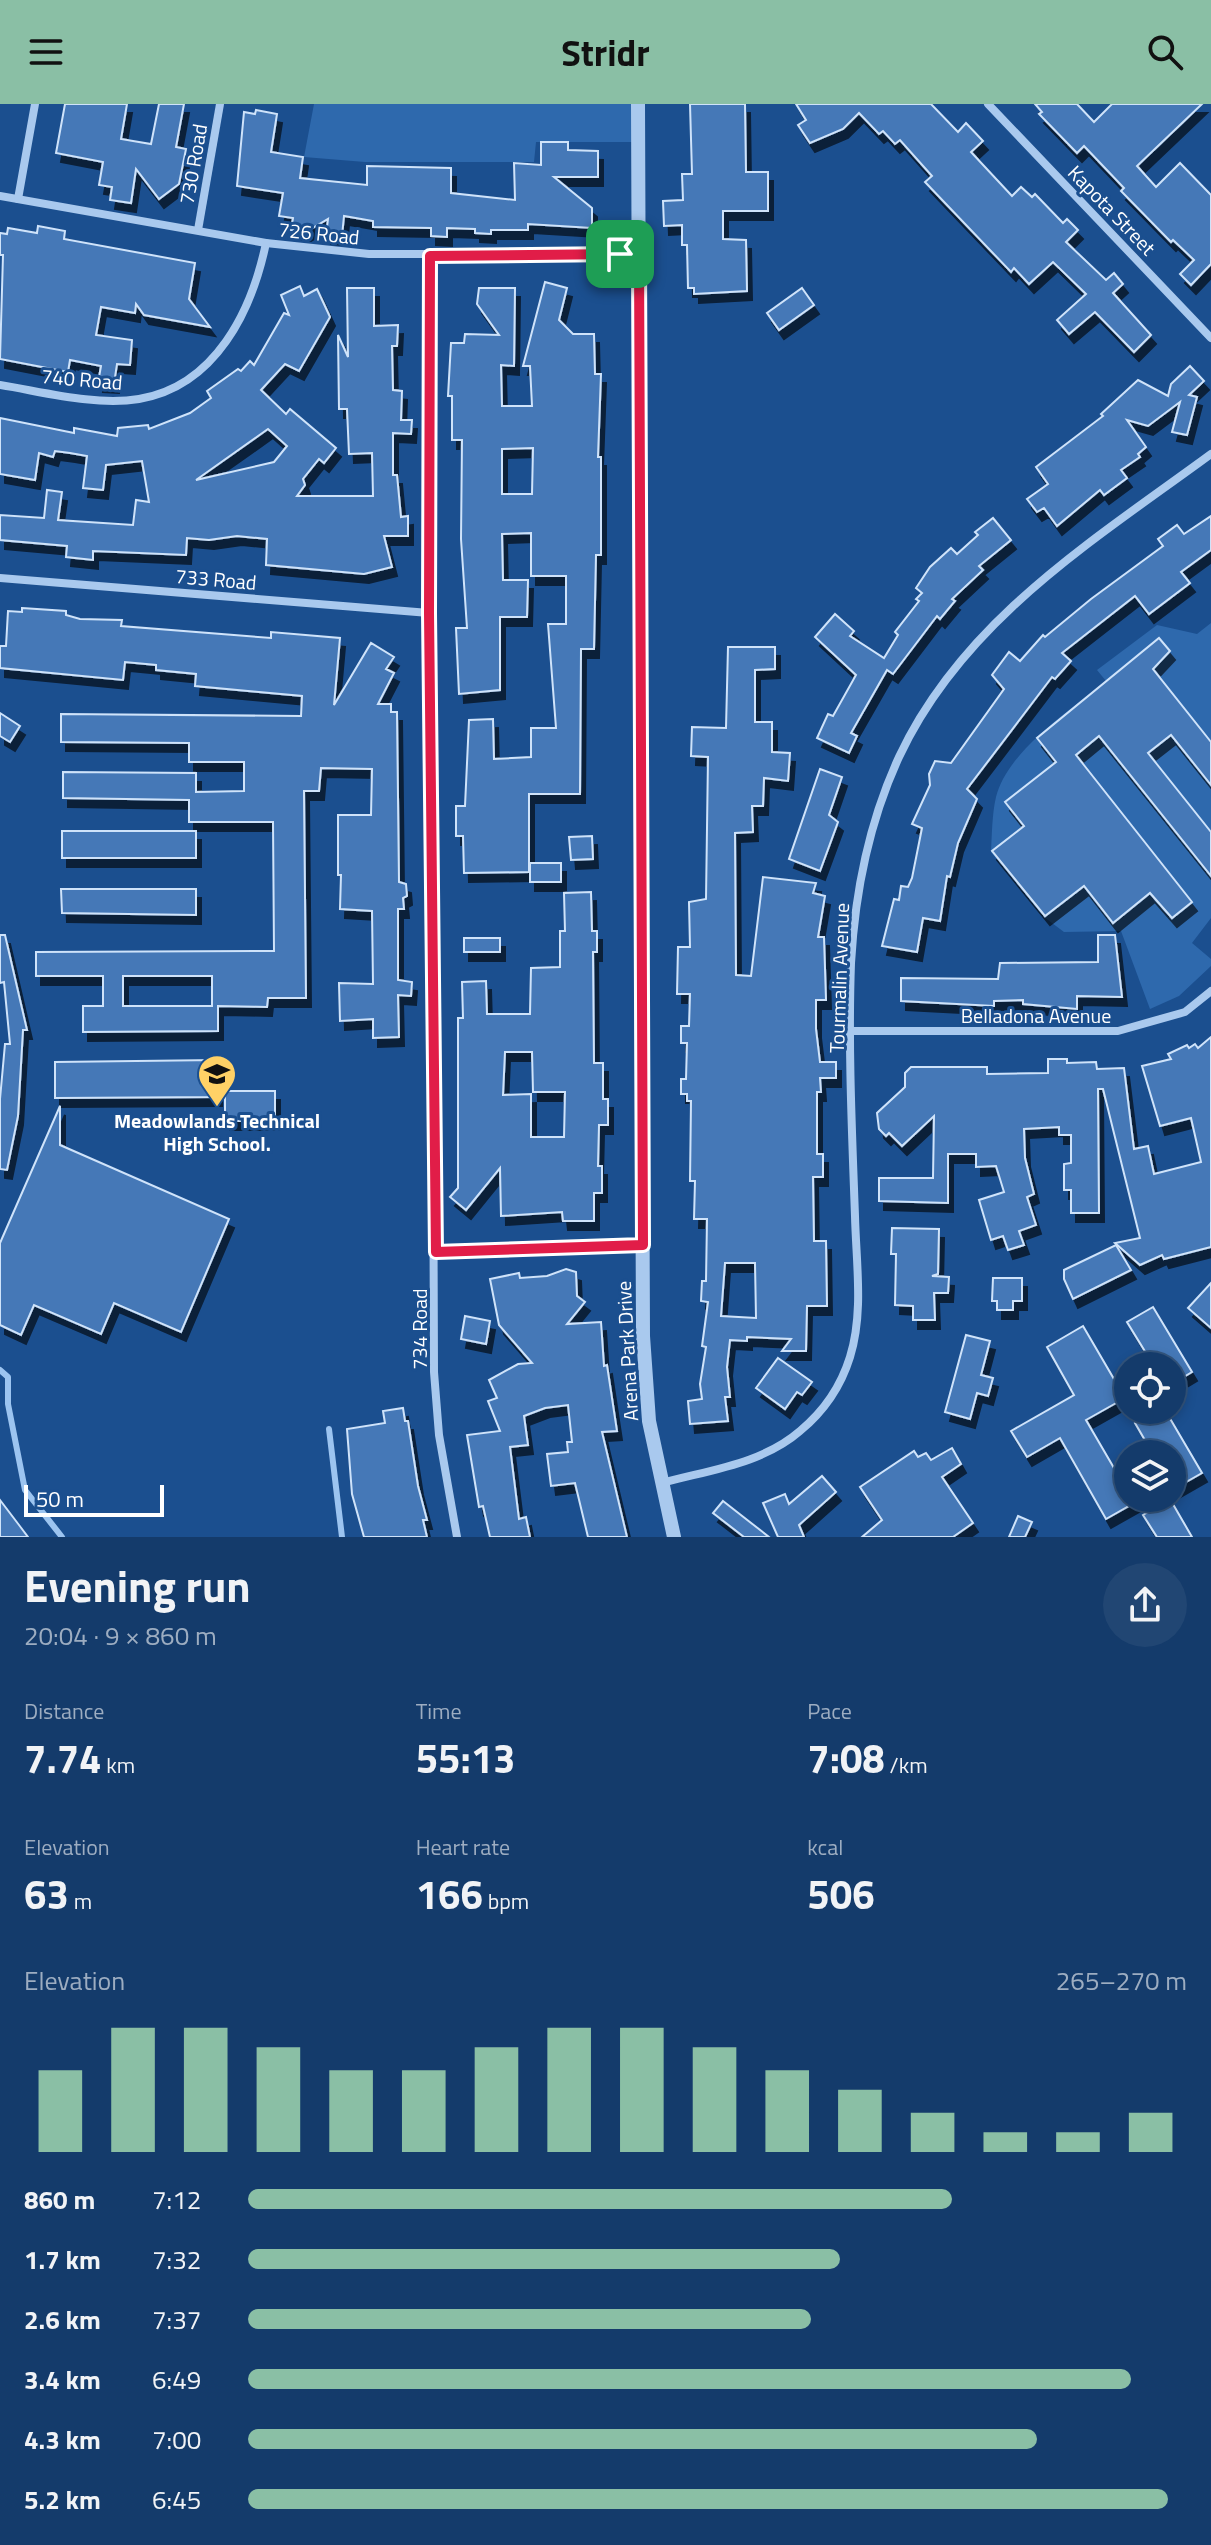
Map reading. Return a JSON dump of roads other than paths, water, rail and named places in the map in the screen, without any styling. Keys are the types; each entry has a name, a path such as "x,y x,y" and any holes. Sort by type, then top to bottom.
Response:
{"street":[{"path":"18,199 35,104"},
{"name":"730 Road","path":"198,230 220,104"},
{"name":"Arena Park Drive","path":"638,104 643,1336 649,1421 674,1537"},
{"name":"Kapota Street","path":"988,104 1211,338"},
{"name":"726 Road","path":"0,196 266,243 430,256 639,254"},
{"name":"740 Road","path":"0,385 116,400 140,399 192,376 210,361 234,331 259,277 266,243"},
{"name":"734 Road","path":"430,256 429,613 436,1252 434,1372 439,1435 457,1537"},
{"name":"Tourmalin Avenue","path":"661,1484 746,1460 783,1443 818,1413 843,1376 853,1344 858,1306 851,962 866,846 911,732 956,669 1011,605 1062,562 1211,454"},
{"name":"733 Road","path":"0,578 429,613"},
{"name":"Belladona Avenue","path":"851,1031 1118,1031 1177,1015 1211,991"},
{"path":"436,1252 643,1245"}],"waterway":[{"path":"0,1370 8,1377 8,1404 25,1490 62,1537"},
{"path":"329,1429 342,1537"}],"place":[{"name":"Meadowlands Technical High School.","path":"217,1108"}]}
